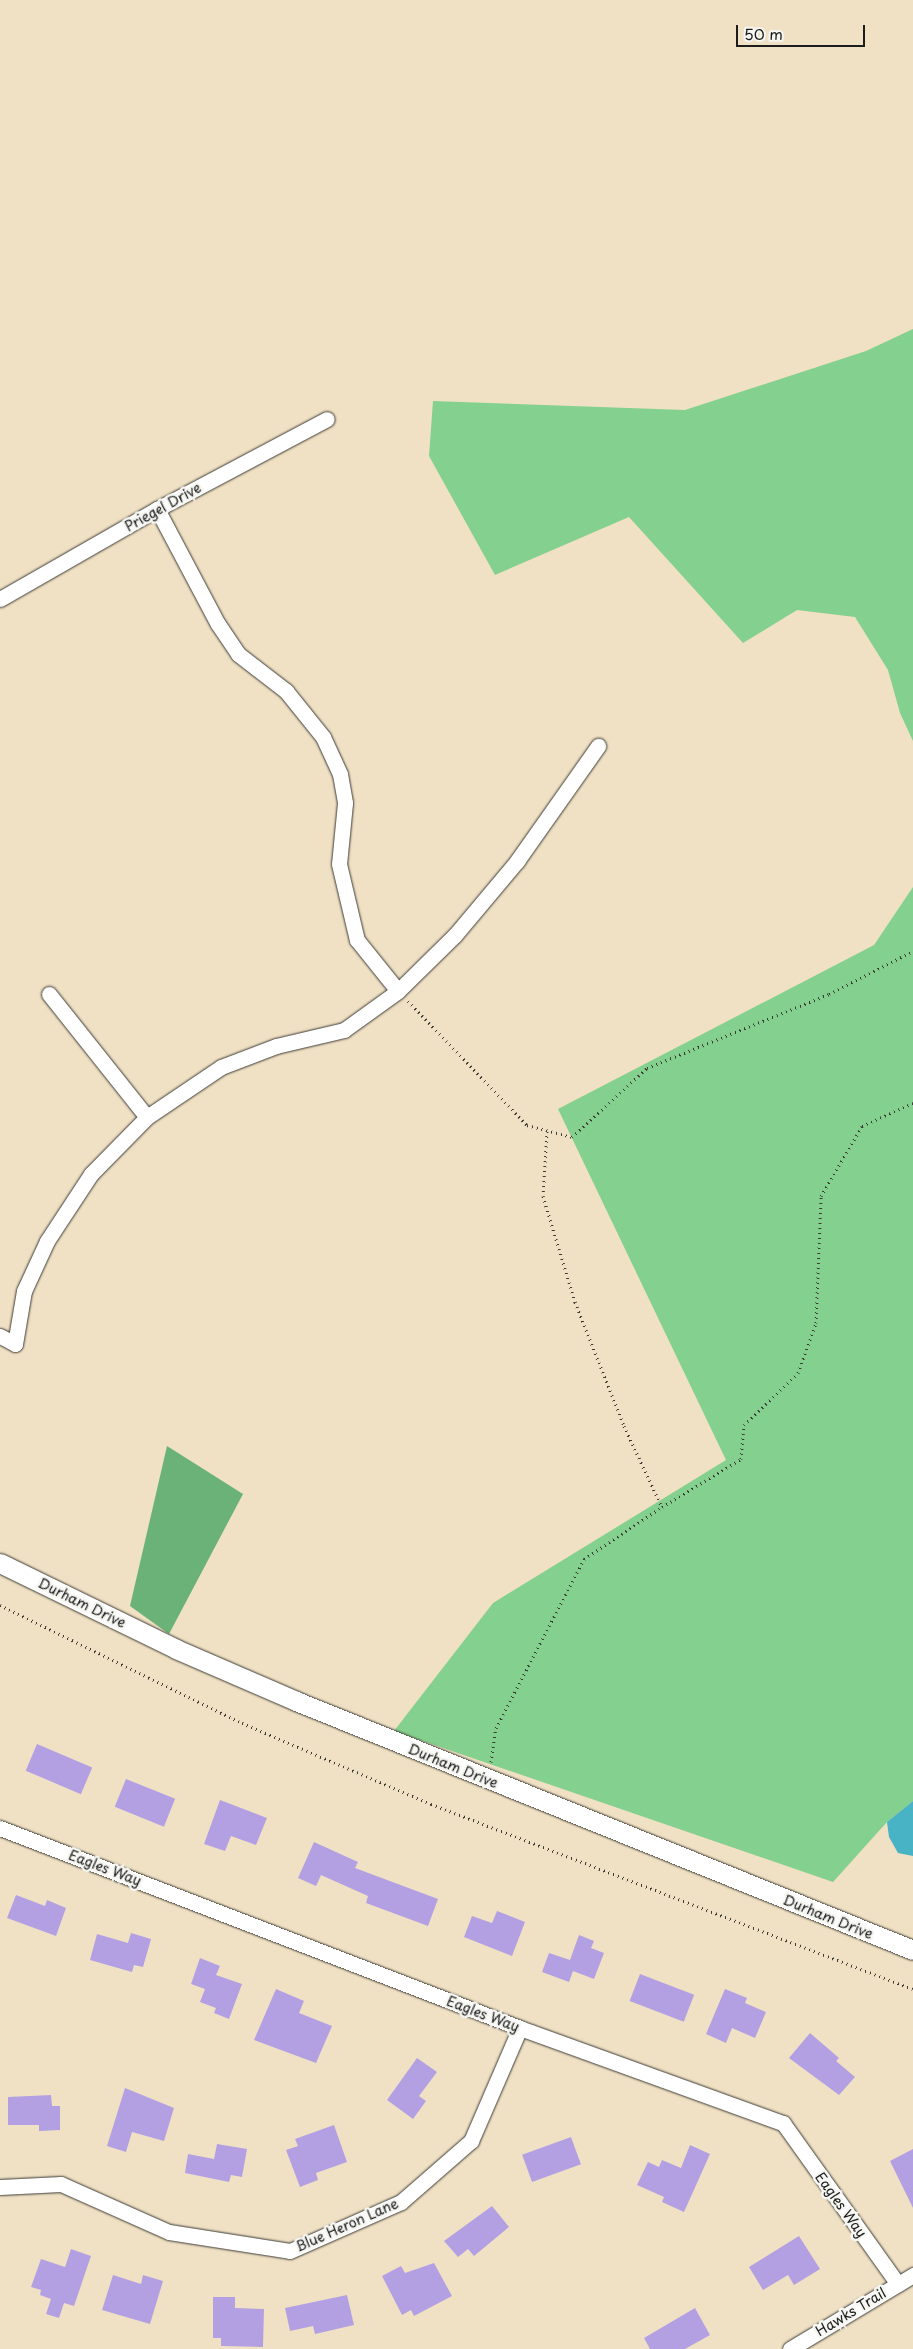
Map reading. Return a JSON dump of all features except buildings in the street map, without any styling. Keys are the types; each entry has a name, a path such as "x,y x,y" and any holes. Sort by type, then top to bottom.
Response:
{"street":[{"name":"Priegel Drive","path":"0,599 157,509 327,419"},
{"path":"157,509 218,624 238,654 286,692 323,737 340,774 345,803 339,864 357,940 398,992"},
{"path":"0,1336 14,1344 24,1291 47,1242 91,1174 147,1117 221,1067 276,1046 344,1030 398,992 455,935 517,861 598,746"},
{"path":"49,994 147,1117"},
{"name":"Durham Drive","path":"0,1563 176,1649 482,1778 913,1950"},
{"name":"Eagles Way","path":"0,1828 520,2028 784,2123 898,2284"},
{"name":"Blue Heron Lane","path":"0,2187 61,2184 169,2232 290,2252 401,2202 472,2141 520,2028"},
{"name":"Hawks Trail","path":"790,2349 913,2275"}],"path":[{"path":"398,992 527,1125 572,1137 646,1068 829,994 913,952"},
{"path":"482,1778 493,1759 496,1728 584,1559 662,1507 741,1459 744,1425 798,1373 816,1323 821,1196 862,1126 913,1103"},
{"path":"546,1131 543,1196 572,1293 624,1426 662,1507"},
{"path":"0,1605 242,1723 431,1804 913,1989"}],"green space":[{"path":"913,329 913,741 900,713 888,670 855,617 797,610 743,643 629,517 495,575 429,456 433,401 685,410 866,351"},
{"path":"913,887 913,1801 887,1822 833,1882 394,1731 493,1603 726,1460 558,1109 874,945"},
{"path":"167,1446 243,1494 169,1634 130,1606"}],"water":[{"path":"913,1801 913,1856 898,1853 889,1837 887,1822"}]}
